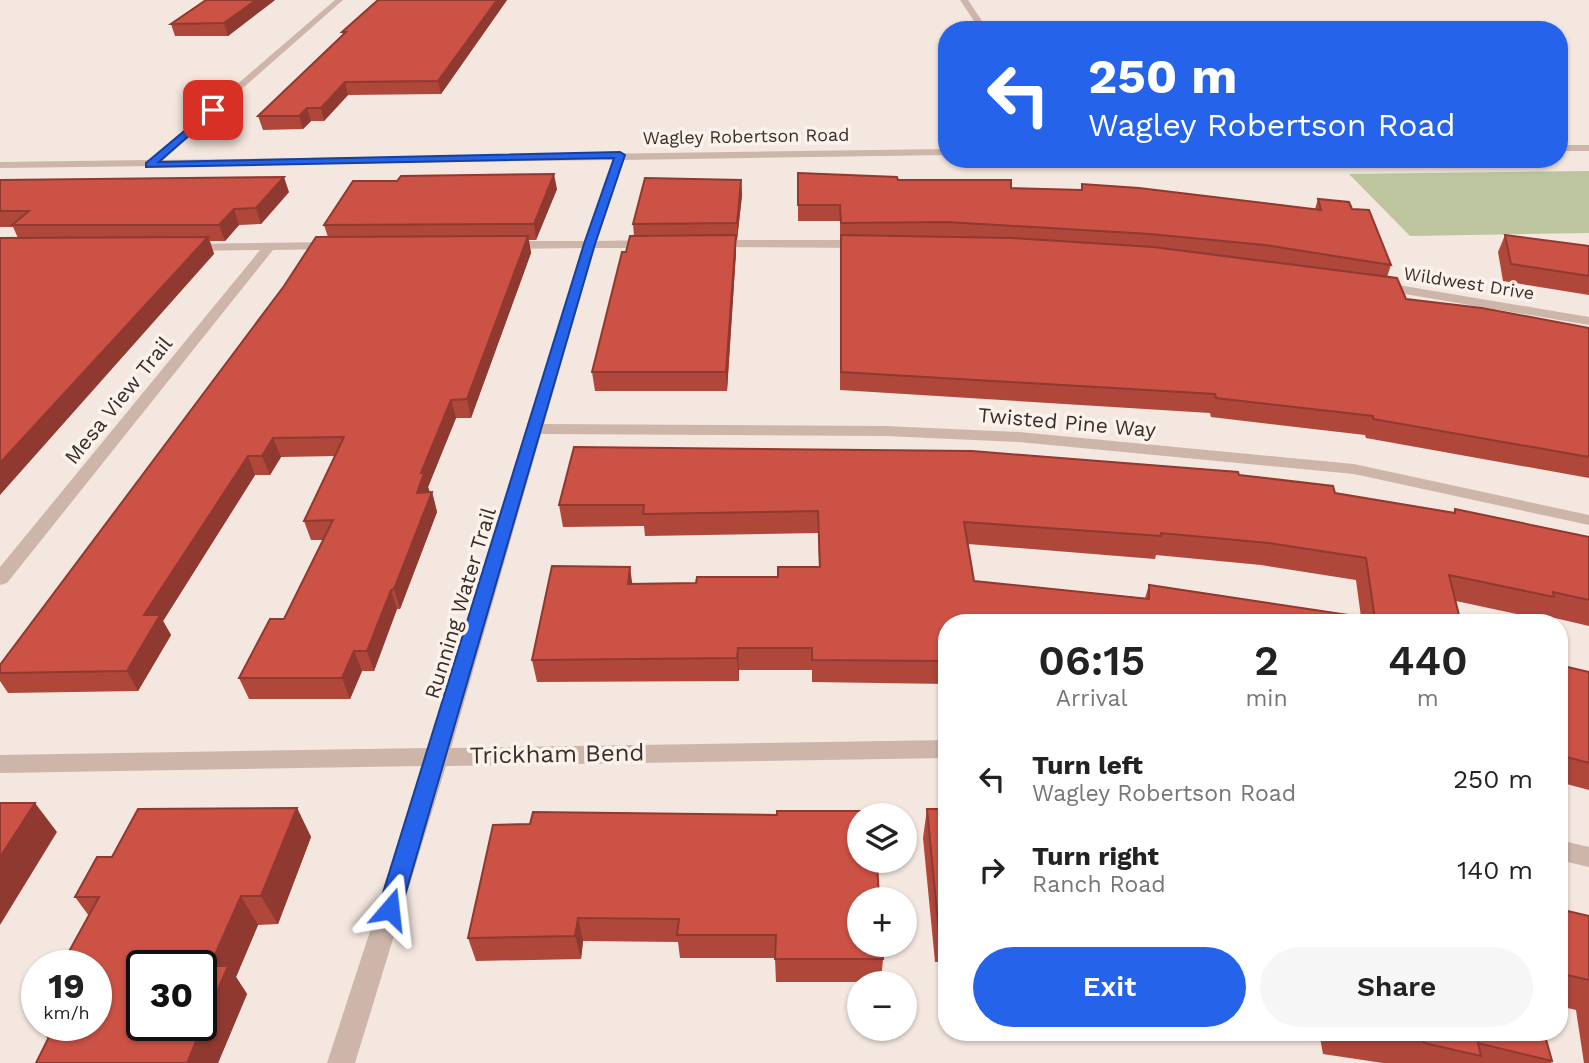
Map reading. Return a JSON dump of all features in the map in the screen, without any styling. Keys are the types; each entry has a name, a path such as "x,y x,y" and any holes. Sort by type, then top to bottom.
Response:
{"street":[{"path":"149,165 340,0"},
{"path":"964,0 978,21"},
{"path":"1568,148 1589,148"},
{"name":"Wagley Robertson Road","path":"0,165 938,152"},
{"name":"Running Water Trail","path":"341,1063 438,755 589,244 620,155"},
{"path":"492,245 671,244"},
{"path":"699,244 877,244"},
{"name":"Mesa View Trail","path":"0,579 270,246"},
{"path":"175,247 339,246"},
{"name":"Wildwest Drive","path":"1365,284 1589,321"},
{"name":"Twisted Pine Way","path":"535,429 885,431 1020,437 1354,469 1589,520"},
{"name":"Trickham Bend","path":"0,765 438,755 938,749"},
{"path":"1568,852 1589,857"}],"green space":[{"path":"1589,171 1589,233 1410,236 1349,174"}],"building":[{"path":"206,0 256,0 224,23 171,24"},
{"path":"378,0 497,0 438,81 345,82 321,108 307,108 299,116 258,116 346,32 342,32"},
{"path":"798,173 897,177 898,180 1011,180 1011,188 1082,190 1082,184 1139,188 1321,210 1318,199 1349,202 1352,209 1369,210 1391,265 1265,245 1150,234 947,222 841,223 840,205 798,205"},
{"path":"554,174 534,224 324,225 353,181 397,181 401,176"},
{"path":"284,177 256,208 234,209 219,225 12,225 29,211 0,211 0,180"},
{"path":"645,178 741,180 737,223 633,224"},
{"path":"736,235 726,372 592,372 622,252 626,252 630,236"},
{"path":"841,235 1012,238 1153,247 1397,278 1406,299 1482,308 1589,328 1589,457 1373,419 1373,416 1216,398 1215,394 841,372"},
{"path":"1505,235 1589,246 1589,276 1511,264"},
{"path":"528,236 467,399 451,400 421,473 424,473 417,493 432,492 394,589 391,590 367,651 354,651 342,678 239,678 270,619 284,619 333,520 304,521 344,437 273,438 262,456 248,456 144,615 160,615 127,671 0,673 0,665 284,286 316,237"},
{"path":"208,237 0,463 0,238"},
{"path":"574,447 972,451 1238,472 1239,475 1333,486 1335,493 1455,513 1455,509 1589,537 1589,600 1553,592 1554,597 1449,575 1459,614 1374,614 1366,558 1269,543 1161,533 1161,536 964,522 974,581 1149,599 1149,585 1342,614 938,614 938,661 812,660 812,648 738,648 737,658 532,660 552,566 630,567 628,584 696,583 697,577 778,577 778,567 820,567 818,511 643,514 644,505 559,505"},
{"path":"1568,667 1589,672 1589,763 1568,757"},
{"path":"0,803 35,803 0,857"},
{"path":"297,808 261,896 241,896 217,950 126,950 126,1041 196,1041 187,1063 36,1063 47,1041 112,1041 112,950 70,950 99,897 75,897 97,857 112,857 138,809"},
{"path":"927,809 938,809 938,923"},
{"path":"777,811 847,811 847,873 878,873 878,887 847,887 847,957 883,959 775,959 776,935 677,935 679,919 578,918 575,936 468,938 493,825 530,824 533,812 777,815"},
{"path":"1568,911 1589,916 1589,980 1568,975"},
{"path":"217,966 228,966 217,992"},
{"path":"1546,1041 1552,1061 1478,1043 1481,1056 1424,1043"}],"route":[{"path":"213,110 149,165 620,155 589,244 446,730 390,909"}]}
